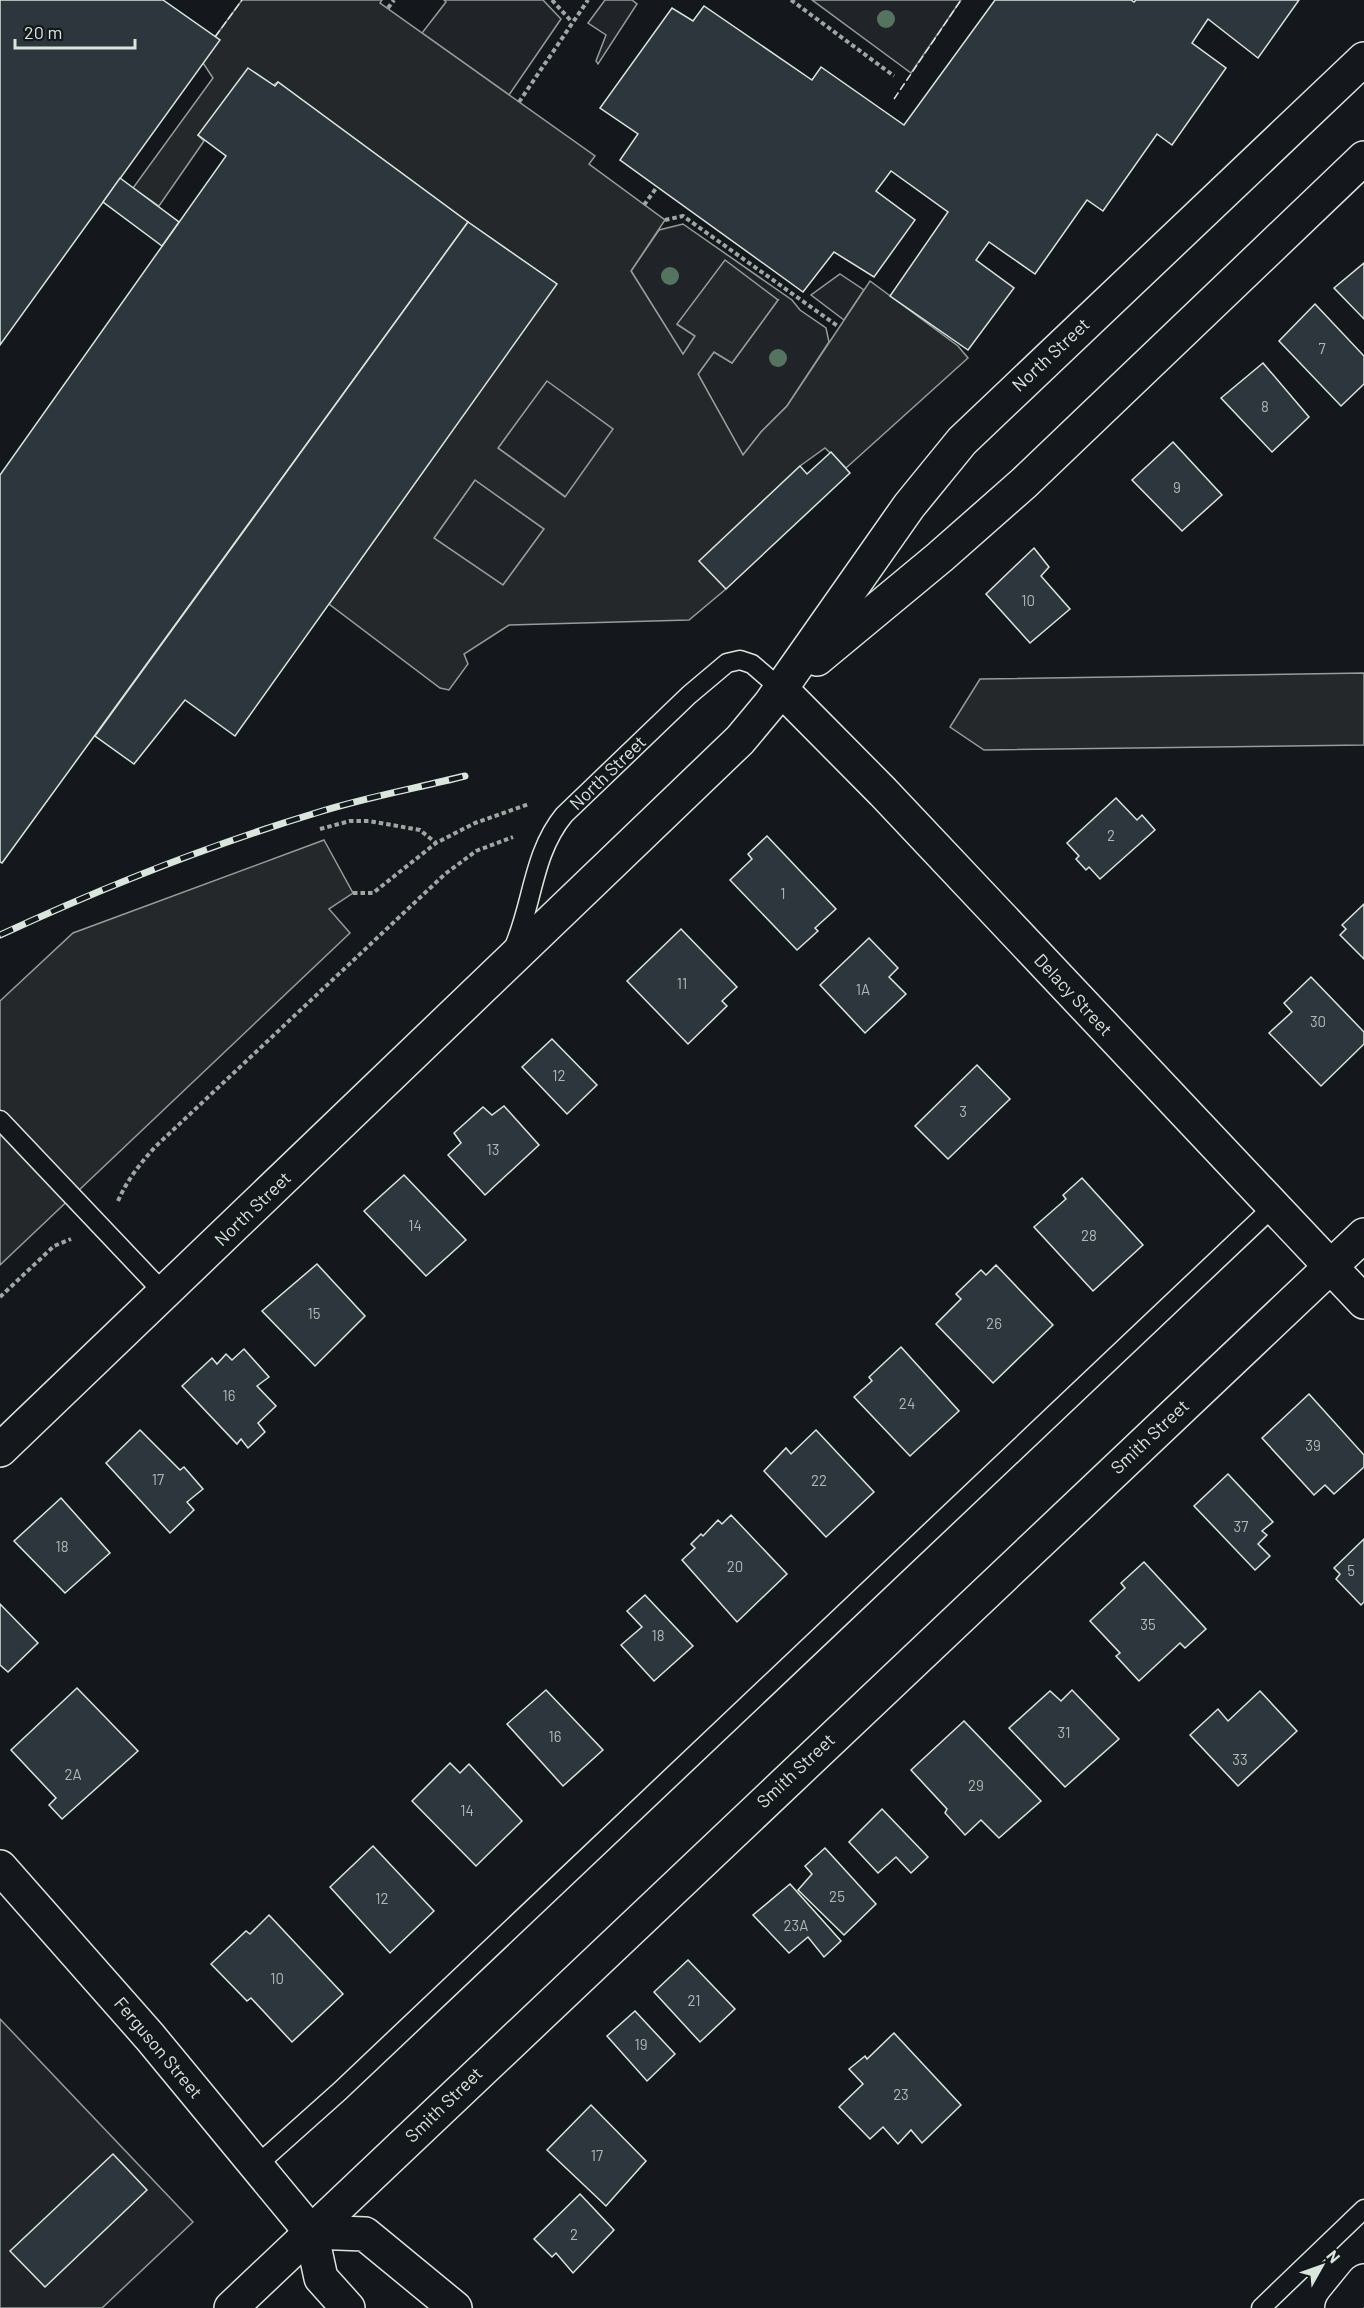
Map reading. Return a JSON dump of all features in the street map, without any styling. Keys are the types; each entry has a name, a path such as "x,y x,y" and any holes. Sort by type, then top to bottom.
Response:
{"street":[{"name":"North Street","path":"0,1450 740,740 761,717 909,506 962,441 1364,58"},
{"name":"North Street","path":"781,689 990,514 1364,158"},
{"name":"Delacy Street","path":"781,689 883,792 1364,1302"},
{"name":"Smith Street","path":"231,2308 1364,1235"},
{"name":"Ferguson Street","path":"0,1867 150,2037 311,2232 321,2278 348,2308"},
{"path":"311,2232 365,2234 455,2308"},
{"path":"1342,2308 1364,2281"}],"lane":[{"name":"North Street","path":"505,967 521,925 542,851 564,815 689,695 728,663 740,660 752,664 781,689"},
{"path":"0,1120 165,1294"},
{"path":"256,2166 348,2083 1273,1206"},
{"path":"1261,2308 1364,2209"}],"path":[{"path":"388,8 394,0"},
{"path":"552,0 572,22"},
{"path":"519,102 588,0"},
{"path":"791,0 894,76"},
{"path":"644,205 657,187"},
{"path":"665,220 683,216 839,327"},
{"path":"353,893 373,892 436,843 475,823 529,804"},
{"path":"320,829 350,821 369,821 420,830 436,843"},
{"path":"117,1202 131,1176 155,1147 445,874 476,851 513,837"},
{"path":"0,1297 54,1246 75,1238"}],"shaded area":[{"path":"242,0 382,0 380,3 595,156 589,164 665,220 631,271 683,354 695,336 677,324 725,260 778,300 732,363 714,352 698,374 743,455 761,432 787,406 870,281 958,346 968,358 846,468 825,448 800,466 700,561 726,589 689,620 509,625 464,654 468,664 449,690 440,688 329,604 556,284 278,82 198,135 204,141 159,206 133,188 213,78 203,63 215,37","holes":["547,381 613,429 565,497 498,448","475,480 544,529 503,585 434,538"]},
{"path":"444,0 543,0 561,19 509,95 422,33 446,2"},
{"path":"605,0 632,0 637,4 598,64 596,61 606,35 588,23"},
{"path":"812,0 961,0 911,73"},
{"path":"683,224 792,300 800,310 826,328 829,342 787,406 761,432 743,455 698,374 714,352 732,363 778,300 678,325 695,336 683,355 631,271 659,230"},
{"path":"840,274 864,290 844,320 811,295"},
{"path":"547,380 614,429 566,497 498,448"},
{"path":"475,480 544,529 503,585 434,538"},
{"path":"1364,673 1364,745 984,750 950,727 980,679"},
{"path":"324,840 353,893 329,909 350,933 0,1265 0,1001 73,933"},
{"path":"0,2019 193,2222 102,2308 0,2308"}],"building":[{"path":"0,0 163,0 220,40 0,345"},
{"path":"995,0 1131,0 1134,2 1136,0 1299,0 1258,58 1208,19 1192,43 1226,68 1172,145 1157,134 1103,211 1087,200 1035,274 989,242 976,260 1014,288 968,350 890,296 948,212 891,171 876,191 915,220 874,277 834,252 803,292 620,160 638,134 600,108 672,8 693,21 704,6 812,80 821,67 904,125"},
{"path":"248,68 275,86 278,82 468,222 2,863 0,862 0,475 226,156 198,135"},
{"path":"120,178 179,222 162,246 103,202"},
{"path":"468,222 557,284 235,736 185,700 134,764 95,736"},
{"path":"1364,263 1364,319 1334,288"},
{"path":"1315,304 1364,356 1364,384 1341,406 1279,341"},
{"path":"1263,363 1309,417 1272,452 1221,398"},
{"path":"1173,442 1222,495 1182,531 1132,480"},
{"path":"831,452 850,473 726,589 699,561 800,466 807,474"},
{"path":"1034,548 1049,567 1041,576 1070,609 1030,643 986,594"},
{"path":"1116,798 1137,820 1142,815 1155,830 1100,879 1089,867 1086,870 1076,859 1079,856 1067,843"},
{"path":"767,836 836,909 815,928 818,931 797,950 730,880 752,859 748,854"},
{"path":"1364,904 1364,959 1340,935 1346,929 1342,925"},
{"path":"681,929 737,987 722,1001 727,1006 688,1044 627,981"},
{"path":"869,938 898,968 889,977 906,994 865,1033 820,985"},
{"path":"1311,977 1364,1032 1364,1044 1321,1086 1269,1033 1292,1012 1284,1003"},
{"path":"552,1039 597,1085 567,1114 522,1067"},
{"path":"977,1065 1010,1099 948,1159 915,1126"},
{"path":"504,1106 539,1145 485,1195 448,1155 461,1143 454,1133 483,1107 492,1115"},
{"path":"404,1175 466,1240 426,1276 364,1211"},
{"path":"1082,1178 1143,1245 1093,1291 1034,1227 1066,1199 1063,1195"},
{"path":"317,1264 365,1316 315,1366 262,1311"},
{"path":"996,1265 1053,1325 993,1383 936,1324 961,1299 956,1294 981,1270 986,1275"},
{"path":"901,1347 959,1411 910,1456 854,1397 872,1381 869,1377"},
{"path":"244,1349 269,1377 257,1386 276,1406 258,1423 265,1432 248,1448 241,1439 237,1444 182,1386 212,1358 217,1364 226,1354 232,1360"},
{"path":"1309,1394 1364,1455 1364,1467 1334,1494 1325,1485 1314,1495 1262,1438"},
{"path":"140,1430 180,1470 184,1467 203,1489 187,1502 194,1510 170,1533 106,1463"},
{"path":"816,1430 874,1492 826,1537 764,1471 786,1448 791,1454"},
{"path":"1228,1474 1273,1522 1262,1531 1267,1535 1258,1544 1270,1556 1255,1570 1194,1506"},
{"path":"61,1498 110,1553 65,1593 14,1541"},
{"path":"731,1515 787,1574 737,1622 682,1560 695,1548 691,1544 701,1534 703,1536 718,1520 722,1524"},
{"path":"1364,1539 1364,1602 1361,1605 1336,1579 1340,1574 1334,1568"},
{"path":"1144,1562 1206,1629 1185,1648 1180,1643 1139,1681 1116,1656 1120,1653 1090,1621 1125,1588 1121,1583"},
{"path":"645,1595 693,1646 654,1681 621,1645 642,1627 627,1611"},
{"path":"0,1604 38,1643 8,1672 0,1665"},
{"path":"77,1688 138,1751 62,1819 49,1805 56,1798 11,1750"},
{"path":"546,1690 603,1750 563,1786 507,1724"},
{"path":"1072,1690 1119,1739 1065,1787 1009,1728 1050,1691 1061,1701"},
{"path":"1260,1691 1297,1731 1238,1786 1190,1735 1218,1709 1228,1721"},
{"path":"964,1721 1041,1801 999,1838 981,1820 965,1835 945,1813 947,1809 911,1770"},
{"path":"450,1763 460,1773 469,1764 522,1821 476,1866 412,1801"},
{"path":"882,1809 928,1857 911,1873 896,1857 878,1873 849,1842"},
{"path":"373,1846 434,1911 390,1953 330,1887"},
{"path":"825,1848 876,1904 844,1935 798,1890 812,1874 805,1866"},
{"path":"790,1884 841,1941 824,1957 808,1937 789,1953 753,1915"},
{"path":"269,1915 343,1994 292,2042 251,1998 247,2001 211,1964 246,1931 250,1934"},
{"path":"688,1960 735,2009 700,2042 654,1992"},
{"path":"635,2011 675,2054 647,2081 607,2036"},
{"path":"894,2033 961,2105 922,2143 911,2130 898,2144 883,2127 870,2139 839,2107 863,2084 849,2069 865,2056 867,2059"},
{"path":"591,2105 646,2161 606,2206 547,2150"},
{"path":"113,2154 147,2190 45,2287 10,2251"},
{"path":"580,2194 614,2230 573,2273 556,2253 552,2257 534,2239"}],"railway":[{"path":"0,935 78,900 237,838 337,807 465,776"}],"fence":[{"path":"215,37 242,0"},
{"path":"894,99 961,0"}]}
